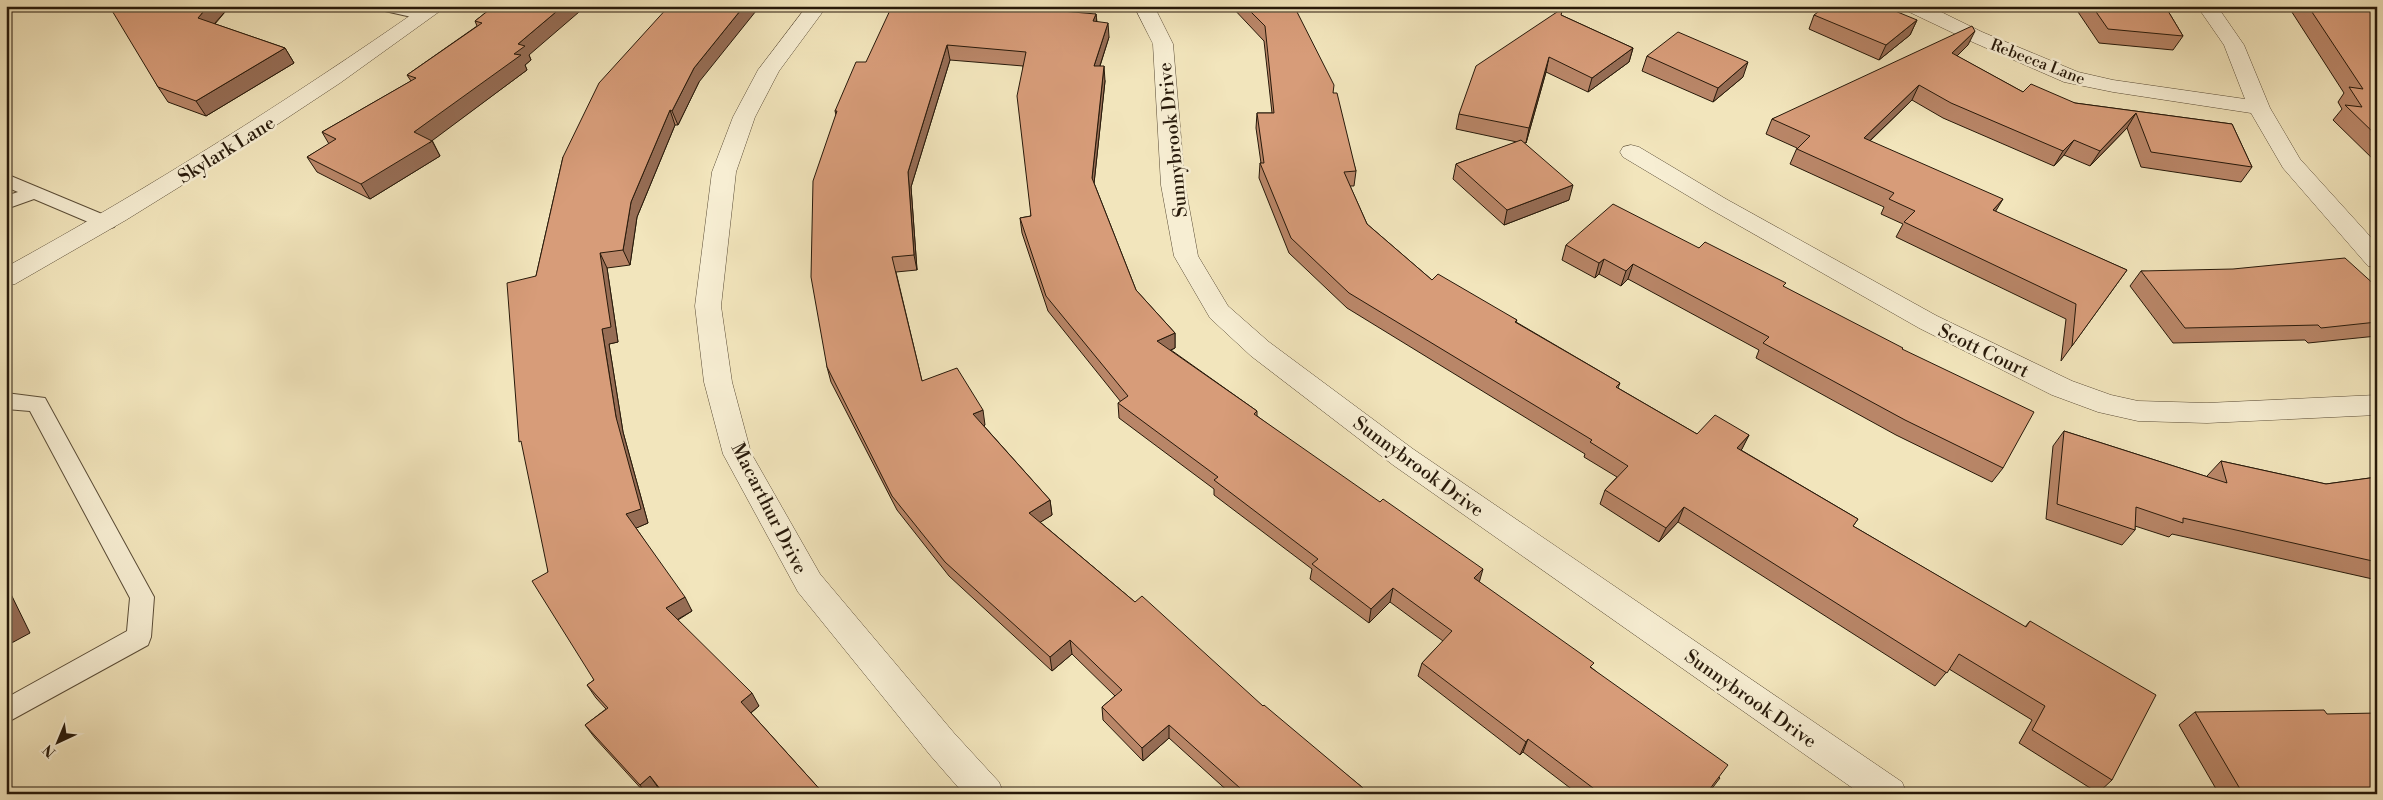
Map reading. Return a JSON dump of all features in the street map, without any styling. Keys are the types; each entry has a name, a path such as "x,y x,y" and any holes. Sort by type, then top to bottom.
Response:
{"street":[{"name":"Macarthur Drive","path":"817,6 769,70 744,117 724,172 708,306 718,382 737,454 809,583 942,744 987,794"},
{"name":"Sunnybrook Drive","path":"1144,6 1163,44 1173,186 1186,256 1219,312 1260,349 1403,457 1890,794"},
{"name":"Rebecca Lane","path":"1912,6 1975,36 2072,77 2113,86 2259,108"},
{"path":"2207,6 2234,45 2259,108 2291,163 2377,260"},
{"name":"Skylark Lane","path":"6,278 107,223 250,134 348,70 431,11"},
{"name":"Scott Court","path":"1631,152 1718,204 1928,322 2062,388 2108,405 2138,411 2207,413 2377,406"}],"lane":[{"path":"381,6 431,11"},
{"path":"6,180 107,223"},
{"path":"6,203 34,192"},
{"path":"6,401 37,404 142,597 139,637 6,711"}],"building":[{"path":"114,6 208,6 198,18 285,48 196,101 158,87 111,9"},
{"path":"494,6 563,6 518,44 525,46 514,54 521,55 414,132 432,141 361,184 307,157 336,139 322,132 416,78 407,75 482,23 475,21"},
{"path":"669,6 744,6 694,68 672,111 670,110 631,202 623,250 600,253 611,327 602,329 616,417 641,509 626,514 685,597 666,608 752,693 741,702 824,794 664,794 650,776 640,785 585,725 608,708 587,685 594,680 532,581 548,572 521,441 519,442 507,283 536,276 563,157 599,83"},
{"path":"892,6 1004,6 1096,14 1093,21 1108,23 1094,66 1104,66 1092,178 1136,290 1175,333 1157,341 1257,411 1254,414 1380,502 1383,499 1483,569 1474,578 1594,663 1590,667 1728,765 1709,790 1714,794 1601,794 1528,739 1526,742 1422,663 1452,631 1393,588 1371,609 1312,564 1318,559 1214,480 1218,477 1118,403 1128,396 1046,296 1020,218 1031,216 1017,96 1026,52 947,45 908,172 914,255 892,257 922,381 957,368 983,410 973,414 1050,500 1029,513 1135,602 1142,596 1263,706 1363,788 1361,790 1365,794 1235,794 1240,788 1169,725 1142,748 1102,707 1122,690 1070,640 1050,657 945,562 892,496 827,367 811,277 813,181 837,111 835,111 856,62 866,62"},
{"path":"1245,6 1294,6 1334,85 1333,93 1337,93 1356,171 1344,172 1367,224 1432,280 1438,274 1517,320 1515,322 1620,383 1616,387 1697,434 1715,415 1749,435 1737,448 1858,519 1853,526 2026,627 2030,621 2156,695 2112,780 2032,730 2045,706 1959,654 1947,673 1684,507 1666,528 1605,490 1628,466 1590,442 1592,440 1349,293 1291,238 1260,163 1264,163 1257,113 1274,113 1265,26"},
{"path":"1826,6 1883,6 1917,20 1886,45 1814,15"},
{"path":"2092,6 2165,6 2183,36 2108,29"},
{"path":"2308,6 2375,6 2377,9 2377,136 2345,105 2362,107 2349,87 2363,89"},
{"path":"1563,8 1561,15 1633,48 1592,78 1549,57 1529,128 1459,114 1476,66"},
{"path":"1972,26 1975,31 1952,53 2023,92 2031,84 2075,103 2232,124 2252,167 2151,152 2136,113 2100,151 2074,140 2063,151 1951,103 1919,85 1864,138 2003,199 1993,210 2127,270 2072,346 2076,304 1904,222 1915,211 1889,199 1894,193 1797,149 1810,136 1772,119"},
{"path":"1678,32 1748,62 1718,88 1647,56"},
{"path":"1521,140 1573,185 1507,210 1456,164"},
{"path":"1613,204 1699,248 1705,242 1786,283 1783,286 1902,349 2034,412 2003,468 1905,420 1763,343 1769,337 1633,264 1626,271 1604,259 1599,263 1566,245"},
{"path":"2345,258 2377,287 2377,322 2321,328 2318,325 2185,328 2141,271 2233,269"},
{"path":"2064,431 2227,483 2221,461 2326,484 2377,477 2377,562 2183,518 2183,523 2136,507 2135,530 2057,504"},
{"path":"2324,710 2327,714 2377,713 2377,794 2243,794 2195,712"}]}
